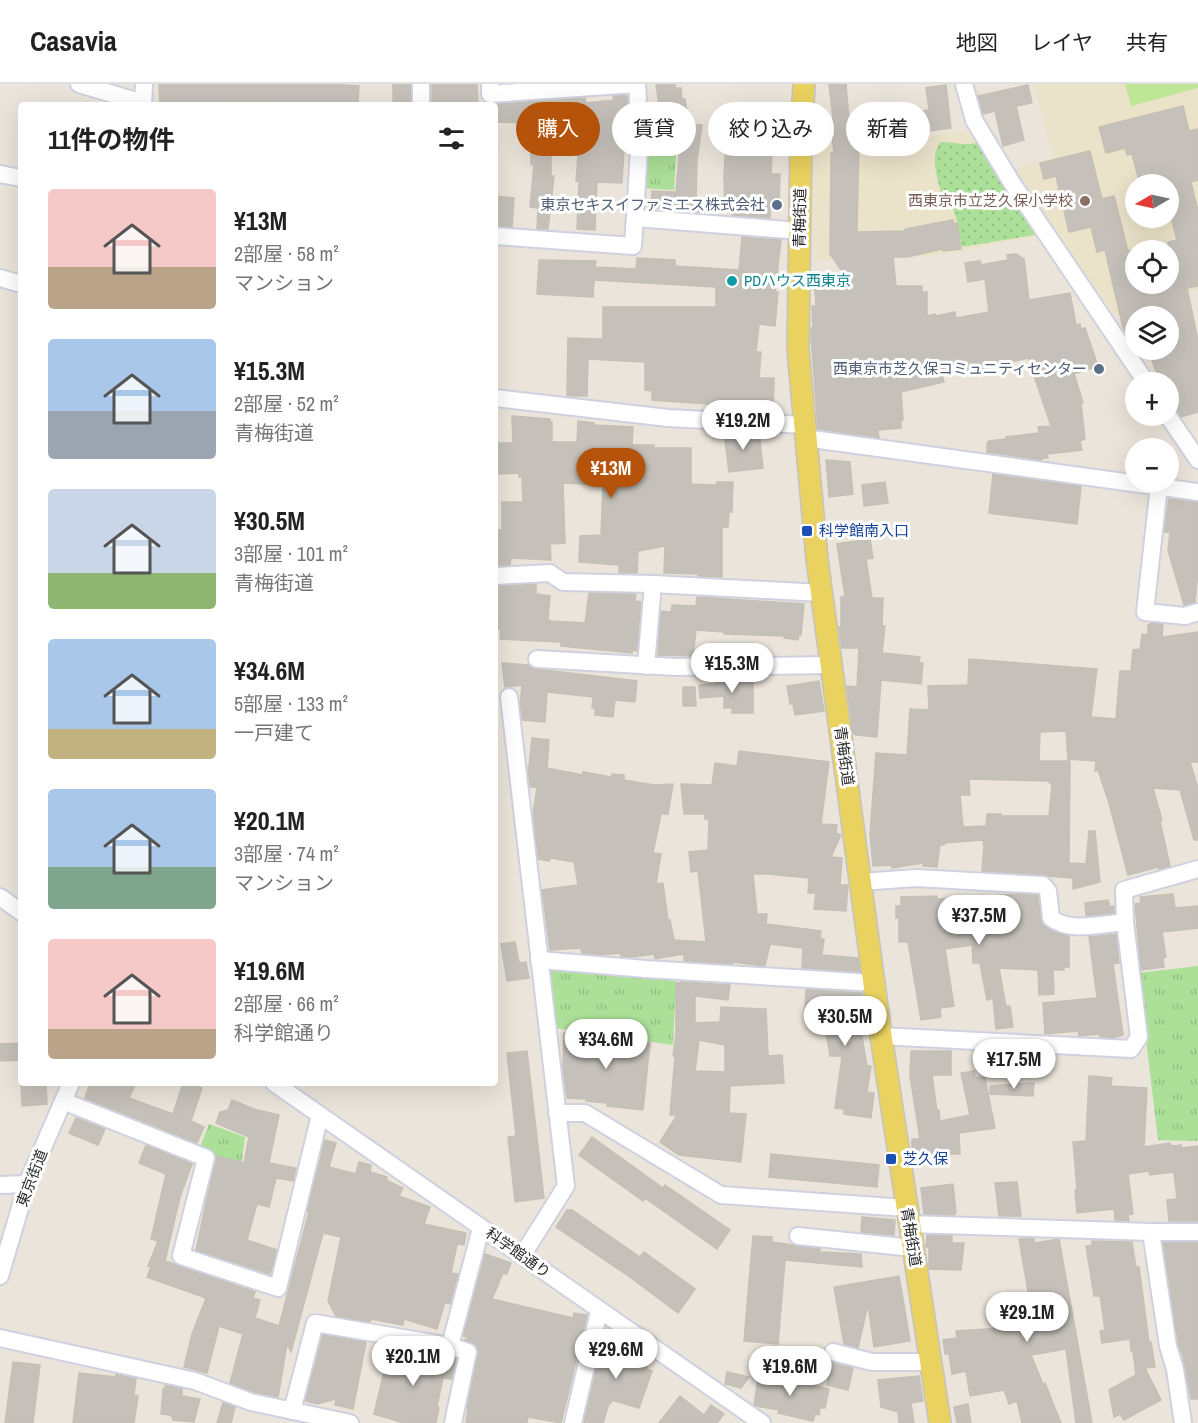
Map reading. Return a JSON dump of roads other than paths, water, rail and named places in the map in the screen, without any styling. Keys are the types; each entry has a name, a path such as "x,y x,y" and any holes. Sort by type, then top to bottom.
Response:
{"main road":[{"name":"青梅街道","path":"804,84 798,350 804,432 821,593 881,1036 940,1423"}],"street":[{"path":"79,84 137,102"},
{"path":"143,102 144,84"},
{"path":"421,84 421,102"},
{"path":"490,84 490,94 637,84 640,117 633,246 498,236"},
{"path":"964,84 974,120 1012,183 1139,372"},
{"path":"0,174 18,177"},
{"path":"636,218 800,231"},
{"path":"0,278 18,283"},
{"path":"498,398 804,432 1125,481"},
{"path":"1175,426 1198,460"},
{"path":"1179,489 1198,492"},
{"path":"1158,492 1145,612 1185,616 1198,612"},
{"path":"498,576 550,573 563,582 653,584 821,593"},
{"path":"646,666 653,584"},
{"path":"537,659 646,666 831,665"},
{"path":"509,697 566,1186 522,1256"},
{"path":"881,1036 1131,1049 1139,1037 1125,922 1124,890 1198,869"},
{"path":"861,882 916,878 1043,885 1048,891 1051,918 1060,925 1087,926 1125,922"},
{"path":"0,897 18,910"},
{"path":"539,960 874,983"},
{"name":"東京街道","path":"0,1275 27,1184 70,1086"},
{"name":"科学館通り","path":"278,1086 599,1311 740,1416 762,1423"},
{"path":"63,1101 206,1158 182,1256 278,1288 320,1115"},
{"path":"557,1113 585,1113 721,1195 908,1216 1151,1232 1198,1232"},
{"path":"0,1185 27,1184"},
{"path":"450,1346 481,1228"},
{"path":"1151,1232 1168,1346 1175,1369 1183,1423"},
{"path":"798,1236 913,1248"},
{"path":"573,1423 599,1311"},
{"path":"292,1411 315,1323 450,1346 468,1352 453,1423"},
{"path":"0,1338 195,1381 251,1402 350,1423"},
{"path":"833,1352 872,1362 931,1362"},
{"path":"1194,1423 1198,1421"}],"place":[{"name":"西東京市立芝久保小学校","path":"1085,201"},
{"name":"東京セキスイファミエス株式会社","path":"777,205"},
{"name":"PDハウス西東京","path":"732,281"},
{"name":"西東京市芝久保コミュニティセンター","path":"1099,369"},
{"name":"科学館南入口","path":"807,531"},
{"name":"芝久保","path":"891,1159"}]}
